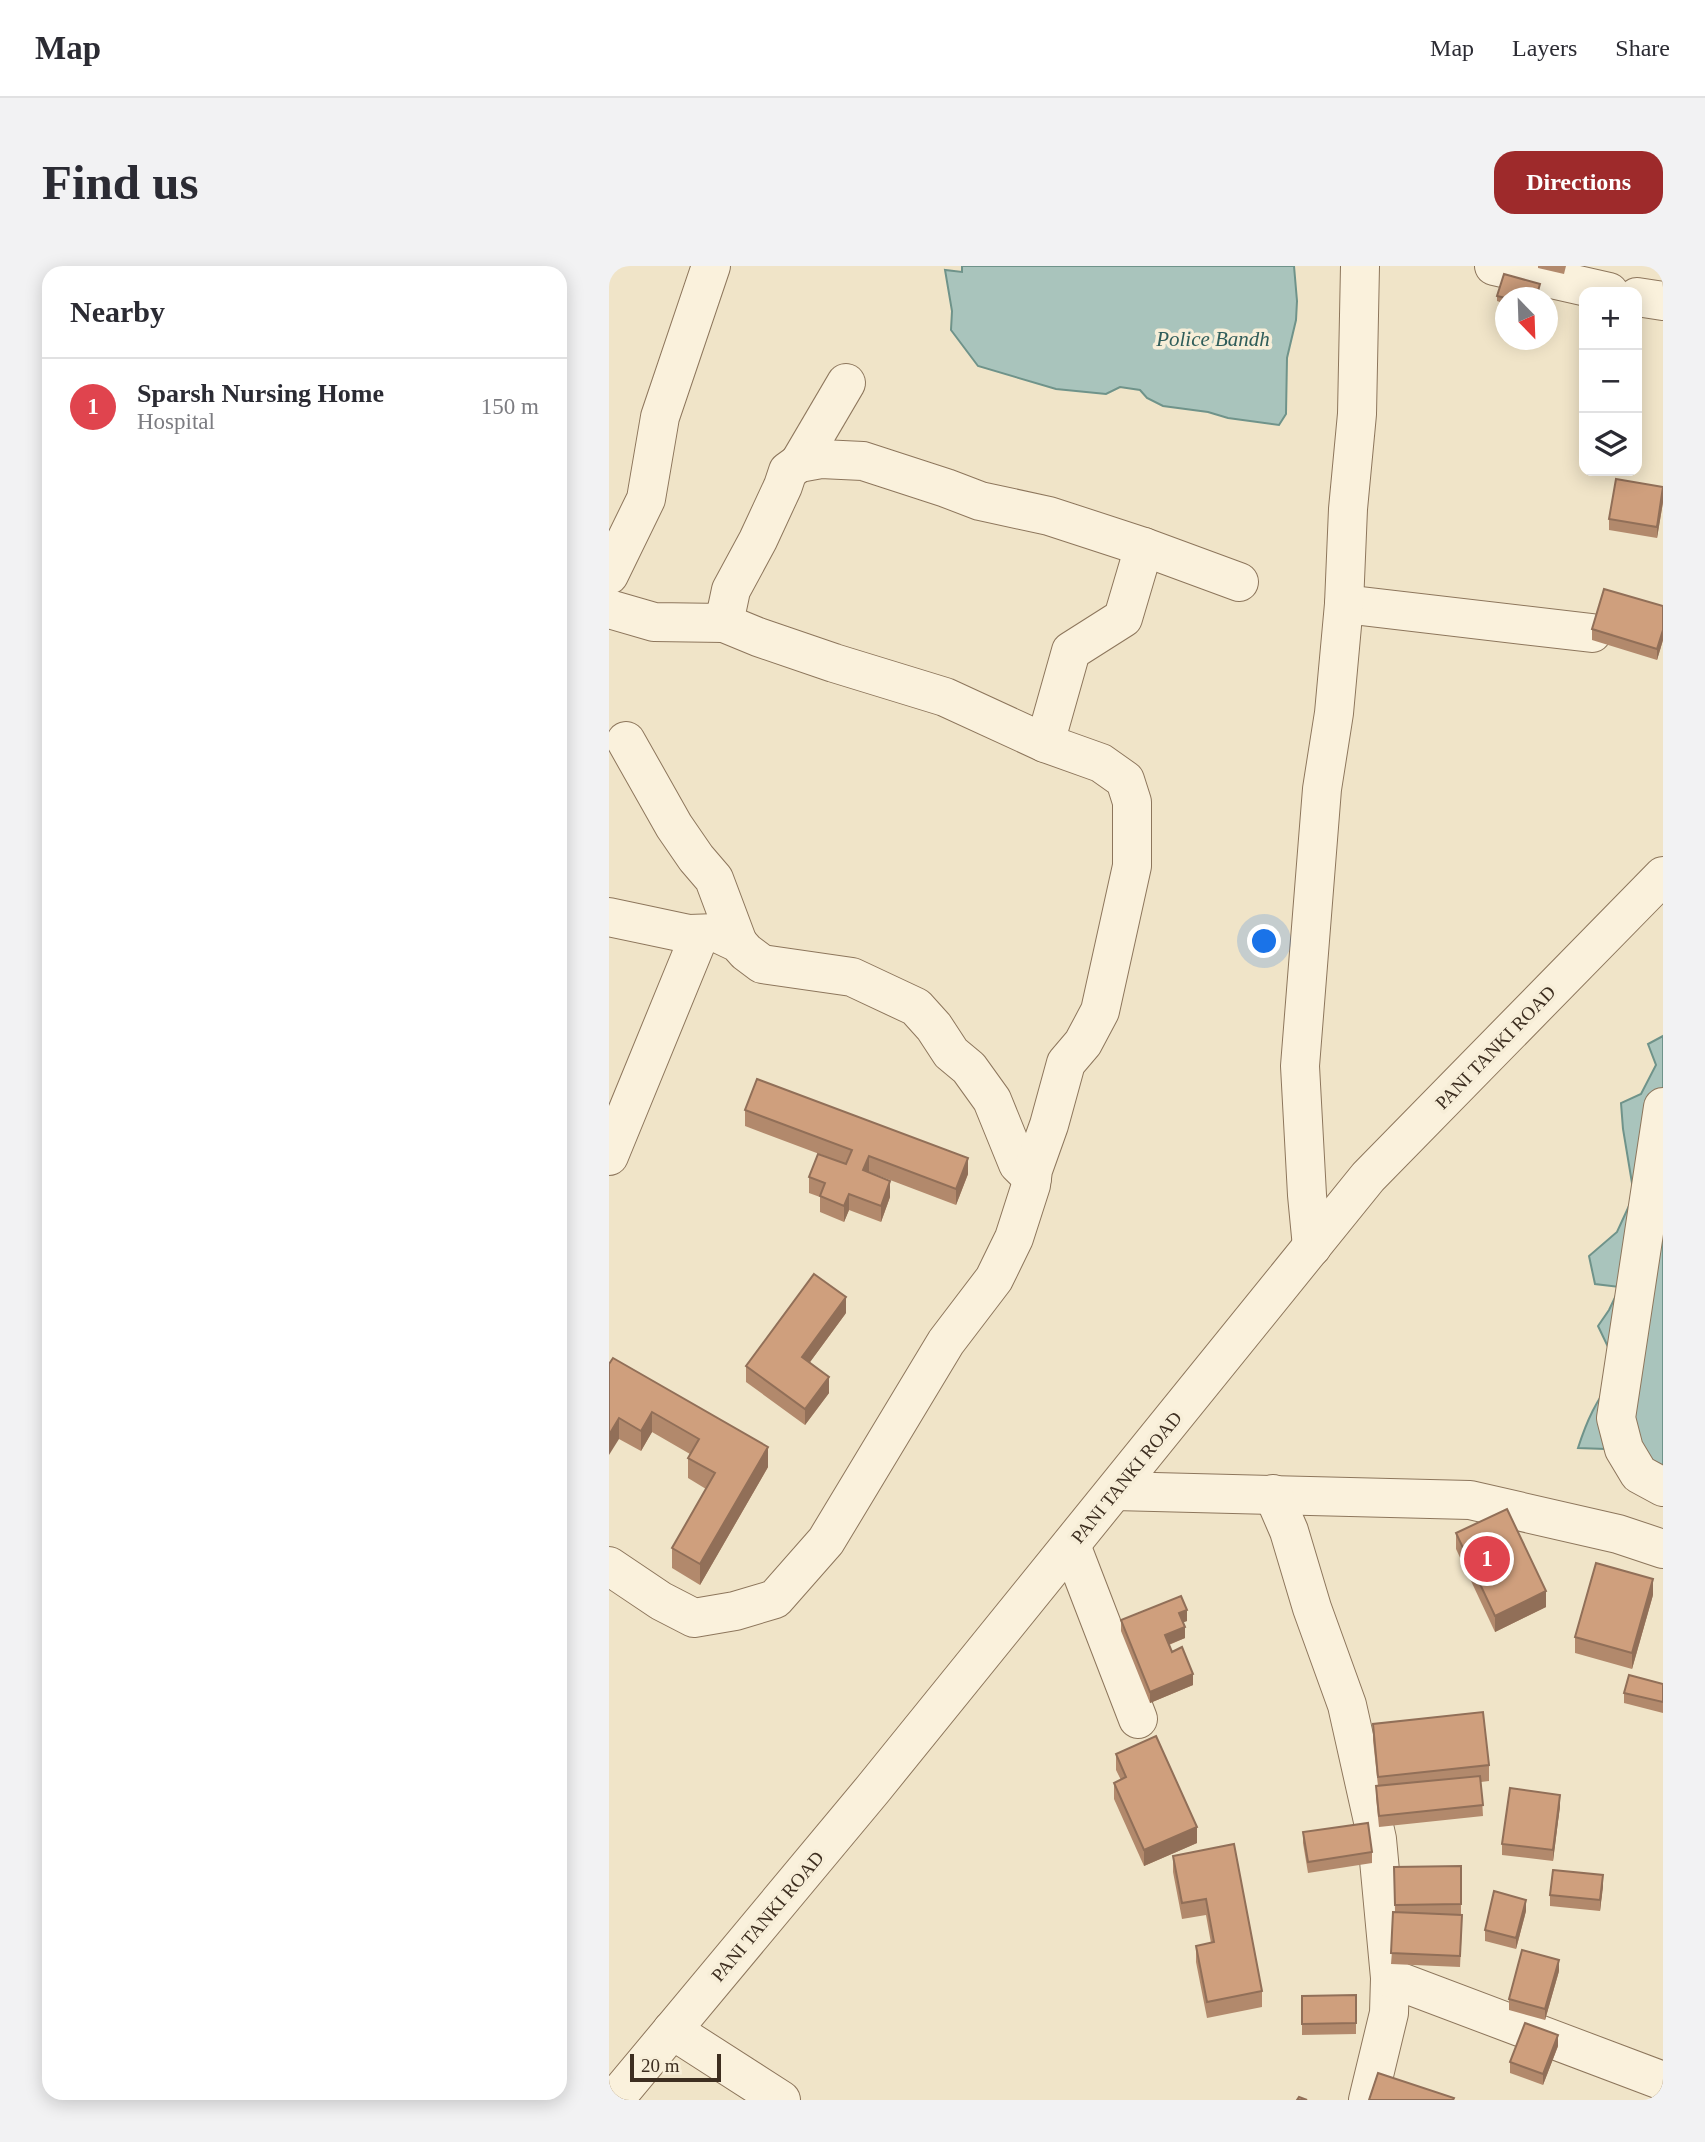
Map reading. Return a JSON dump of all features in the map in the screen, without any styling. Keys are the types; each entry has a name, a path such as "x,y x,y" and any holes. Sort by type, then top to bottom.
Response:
{"street":[{"path":"609,575 646,499 660,417 711,266"},
{"path":"1313,1247 1307,1195 1300,1066 1322,789 1334,713 1344,604 1348,509 1357,414 1360,266"},
{"path":"1493,266 1597,282"},
{"path":"1642,298 1663,301"},
{"path":"724,623 731,590 758,540 788,471 799,463 846,383"},
{"path":"799,463 821,459 863,461 980,501 1049,516 1239,582"},
{"path":"1045,743 1071,651 1123,618 1144,547"},
{"path":"1344,604 1592,633"},
{"path":"609,609 654,622 724,623 834,663 945,697 1045,743 1101,763 1125,780 1132,802 1133,853 1100,1012 1083,1042 1066,1063 1014,1238 994,1279 946,1342 826,1541 775,1599 735,1611 694,1618 661,1601 609,1566"},
{"path":"626,741 674,826 696,858 715,879 739,943 746,952 762,964 852,977 916,1007 934,1027 951,1053 969,1068 992,1100 1018,1164 1032,1178"},
{"name":"PANI TANKI ROAD","path":"614,2100 873,1789 1368,1177 1663,876"},
{"path":"609,917 669,931 716,933 739,943"},
{"path":"609,1156 700,934"},
{"path":"1663,1107 1616,1418 1624,1449 1639,1474 1663,1487"},
{"path":"1115,1491 1470,1500 1618,1534 1663,1549"},
{"path":"1273,1494 1289,1531 1312,1608 1347,1706 1377,1839 1389,1978 1389,2013 1368,2100"},
{"path":"1071,1545 1138,1719"},
{"path":"1389,1978 1663,2081"},
{"path":"672,2030 781,2100"}],"water":[{"name":"Police Bandh","path":"962,266 1294,266 1296,320 1287,358 1286,414 1279,425 1228,418 1208,412 1163,406 1147,398 1140,390 1120,387 1106,394 1056,389 978,366 951,330 952,311 945,270 962,272"},
{"path":"1663,1036 1663,1466 1634,1450 1578,1448 1593,1411 1614,1377 1610,1351 1598,1326 1620,1287 1595,1284 1589,1256 1617,1232 1634,1195 1621,1103 1641,1094 1656,1065 1648,1044"}],"building":[{"path":"1504,274 1540,284 1539,287 1500,287"},
{"path":"1616,479 1663,487 1657,527 1609,519"},
{"path":"1604,589 1663,606 1663,630 1657,649 1592,629"},
{"path":"757,1079 968,1158 956,1189 869,1156 863,1170 890,1181 881,1206 849,1194 844,1206 820,1196 825,1183 809,1177 818,1154 846,1164 852,1150 745,1110"},
{"path":"814,1274 846,1297 802,1357 829,1377 805,1409 746,1366"},
{"path":"613,1358 768,1447 700,1564 672,1548 715,1473 688,1458 699,1439 652,1412 641,1431 619,1418 609,1435 609,1364"},
{"path":"1507,1509 1546,1591 1495,1616 1456,1533"},
{"path":"1596,1563 1653,1579 1632,1653 1575,1637"},
{"path":"1181,1596 1187,1610 1179,1613 1185,1627 1165,1635 1172,1652 1182,1647 1193,1674 1150,1692 1121,1620"},
{"path":"1629,1675 1663,1684 1663,1702 1624,1693"},
{"path":"1483,1712 1489,1765 1378,1777 1373,1724"},
{"path":"1156,1736 1197,1827 1144,1850 1114,1783 1126,1777 1116,1754"},
{"path":"1480,1776 1483,1805 1379,1816 1376,1786"},
{"path":"1510,1788 1560,1795 1553,1850 1502,1844"},
{"path":"1368,1823 1372,1852 1308,1862 1303,1832"},
{"path":"1234,1844 1262,1991 1207,2002 1196,1946 1214,1942 1206,1899 1182,1903 1173,1856"},
{"path":"1461,1866 1461,1904 1395,1905 1394,1867"},
{"path":"1553,1870 1603,1875 1600,1900 1550,1895"},
{"path":"1494,1891 1526,1900 1516,1938 1485,1930"},
{"path":"1393,1912 1462,1915 1460,1956 1391,1953"},
{"path":"1522,1950 1559,1960 1545,2009 1509,1999"},
{"path":"1356,1995 1356,2023 1302,2024 1302,1996"},
{"path":"1525,2023 1558,2035 1543,2074 1510,2062"},
{"path":"1378,2073 1454,2098 1369,2100"}],"place":[{"name":"Sparsh Nursing Home","path":"1487,1559"}]}
